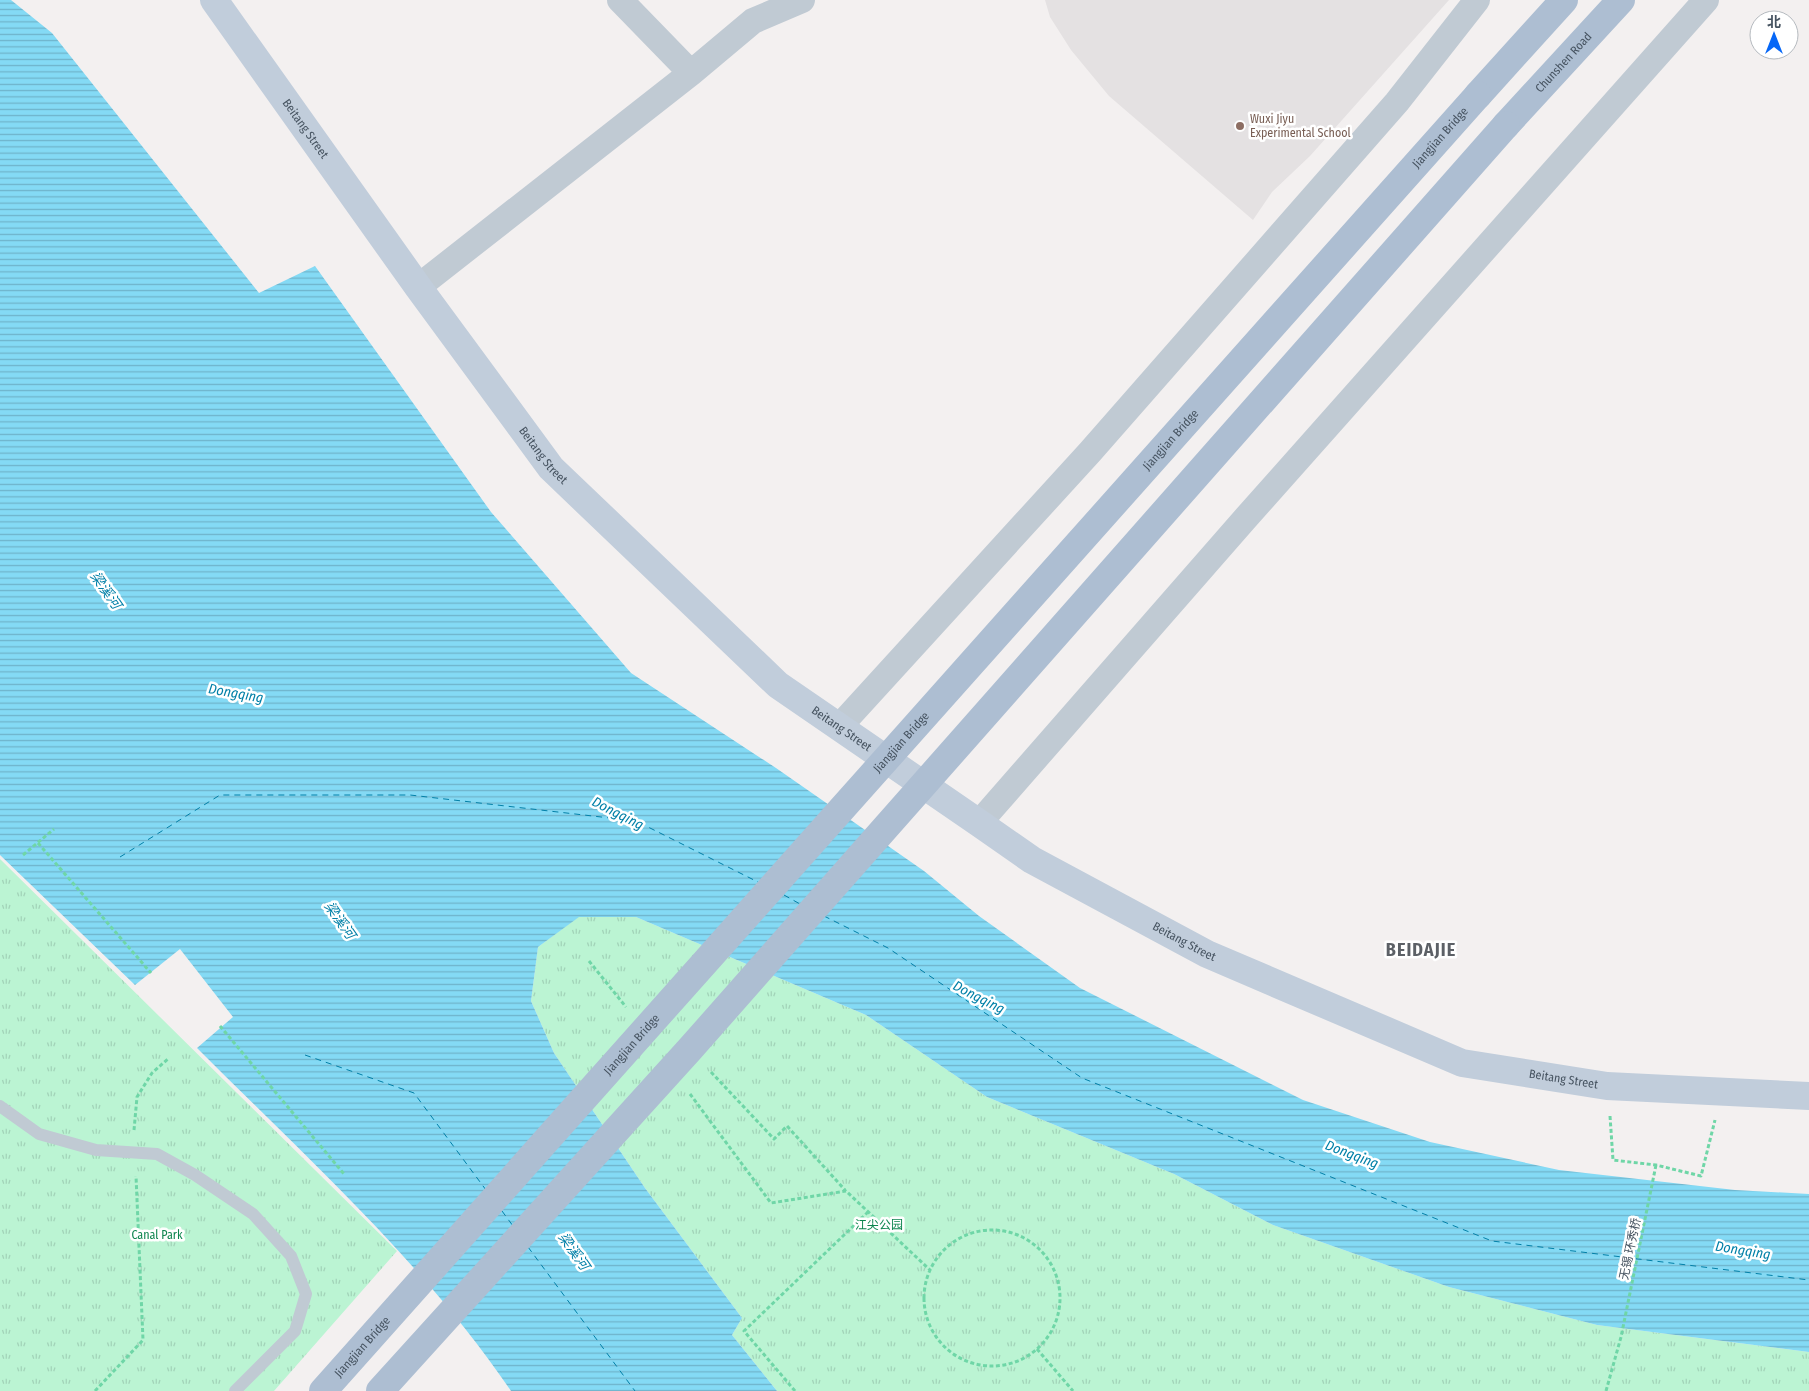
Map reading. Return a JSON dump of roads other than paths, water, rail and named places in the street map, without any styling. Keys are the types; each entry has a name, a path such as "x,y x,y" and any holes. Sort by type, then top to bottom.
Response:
{"main road":[{"name":"Beitang Street","path":"214,0 418,287 551,468 778,685 1032,860 1207,954 1462,1063 1607,1086 1809,1096"},
{"name":"Jiangjian Bridge","path":"323,1391 1564,0"},
{"name":"Chunshen Road","path":"380,1391 690,1049 1506,125 1620,0"}],"street":[{"path":"620,0 691,74"},
{"path":"418,287 691,74 753,21 802,0"},
{"path":"839,726 1110,430 1396,102 1476,0"},
{"path":"979,823 1244,520 1706,0"}],"lane":[{"path":"0,1106 39,1134 96,1150 157,1154 195,1175 253,1214 292,1256 306,1294 295,1331 235,1391"}],"water":[{"path":"0,0 11,0 52,33 259,293 315,266 491,512 631,673 776,768 924,871 979,916 1080,988 1303,1100 1430,1142 1559,1170 1735,1190 1809,1194 1809,1352 1597,1325 1449,1287 1273,1225 1174,1174 987,1097 866,1015 636,917 579,917 538,947 531,1001 554,1053 645,1188 742,1318 732,1335 777,1391 511,1391 441,1299 402,1255 362,1212 197,1048 233,1017 180,949 135,985 0,855"}],"place":[{"name":"Wuxi Jiyu Experimental School","path":"1240,126"}],"district":[{"name":"BEIDAJIE","path":"1421,950"}],"water label":[{"name":"梁溪河","path":"106,590"},
{"name":"Dongqing","path":"236,693"},
{"name":"Dongqing","path":"618,813"},
{"name":"梁溪河","path":"340,920"},
{"name":"Dongqing","path":"979,997"},
{"name":"Dongqing","path":"1352,1154"},
{"name":"Dongqing","path":"1743,1250"},
{"name":"梁溪河","path":"574,1251"}],"park label":[{"name":"江尖公园","path":"879,1225"},
{"name":"Canal Park","path":"157,1235"}]}
